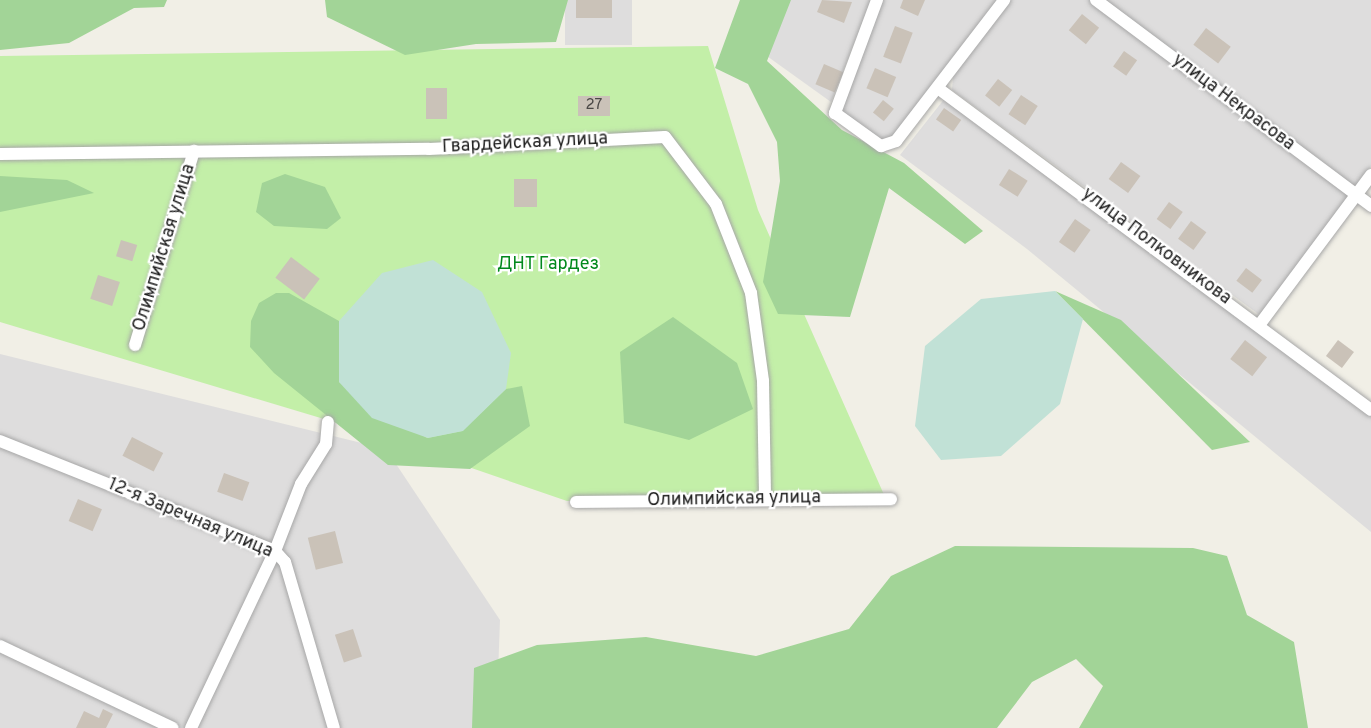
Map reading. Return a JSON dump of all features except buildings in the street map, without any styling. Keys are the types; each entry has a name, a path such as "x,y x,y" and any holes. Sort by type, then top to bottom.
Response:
{"street":[{"path":"877,0 835,104 835,113 850,129 881,146 896,141 939,88 1004,0"},
{"name":"улица Некрасова","path":"1096,0 1371,206"},
{"name":"улица Полковникова","path":"939,88 1260,324 1371,410"},
{"name":"Гвардейская улица","path":"0,154 429,149 665,137 716,204 751,293 763,381 765,499"},
{"name":"Олимпийская улица","path":"135,345 194,151"},
{"path":"1260,324 1371,175"},
{"path":"191,728 275,551 301,484 326,444 328,422"},
{"name":"12-я Заречная улица","path":"0,441 275,551 285,562 334,728"},
{"name":"Олимпийская улица","path":"576,502 891,499"},
{"path":"0,646 173,728"}],"shaded area":[{"path":"565,0 632,0 632,45 565,45"},
{"path":"779,0 871,0 831,102 760,51"},
{"path":"880,0 998,0 896,137 882,141 841,111"},
{"path":"1010,0 1371,0 1371,166 1261,316 952,90 953,77"},
{"path":"945,98 1371,416 1371,532 1027,249 900,155"},
{"path":"433,260 482,292 511,353 506,389 463,431 428,438 372,418 339,382 339,321 382,273"},
{"path":"1055,291 1083,319 1060,404 1001,456 941,460 915,426 925,346 981,299"},
{"path":"0,354 386,449 500,620 496,728 0,728"}],"green space":[{"path":"0,0 167,0 164,7 134,8 69,43 0,50"},
{"path":"325,0 568,0 556,42 476,44 405,55 327,17"},
{"path":"740,0 791,0 767,61 842,130 904,163 983,231 965,244 889,188 850,317 778,314 763,282 780,181 777,142 748,84 715,68"},
{"name":"ДНТ Гардез","path":"708,46 758,210 885,497 567,501 364,431 0,322 0,56"},
{"path":"285,174 325,187 341,218 327,229 274,226 256,212 262,183"},
{"path":"0,176 67,180 94,193 0,212"},
{"path":"1055,291 1121,320 1250,442 1212,450"},
{"path":"276,293 289,293 339,321 339,382 427,438 462,431 506,389 522,386 530,426 470,469 388,465 274,373 250,347 251,321 259,303"},
{"path":"673,317 737,363 753,409 689,440 624,423 620,352"},
{"path":"955,546 1193,548 1227,556 1247,615 1294,642 1308,728 1079,728 1103,686 1076,659 1032,682 997,728 472,728 474,668 537,645 646,637 756,656 849,629 891,576"}]}
